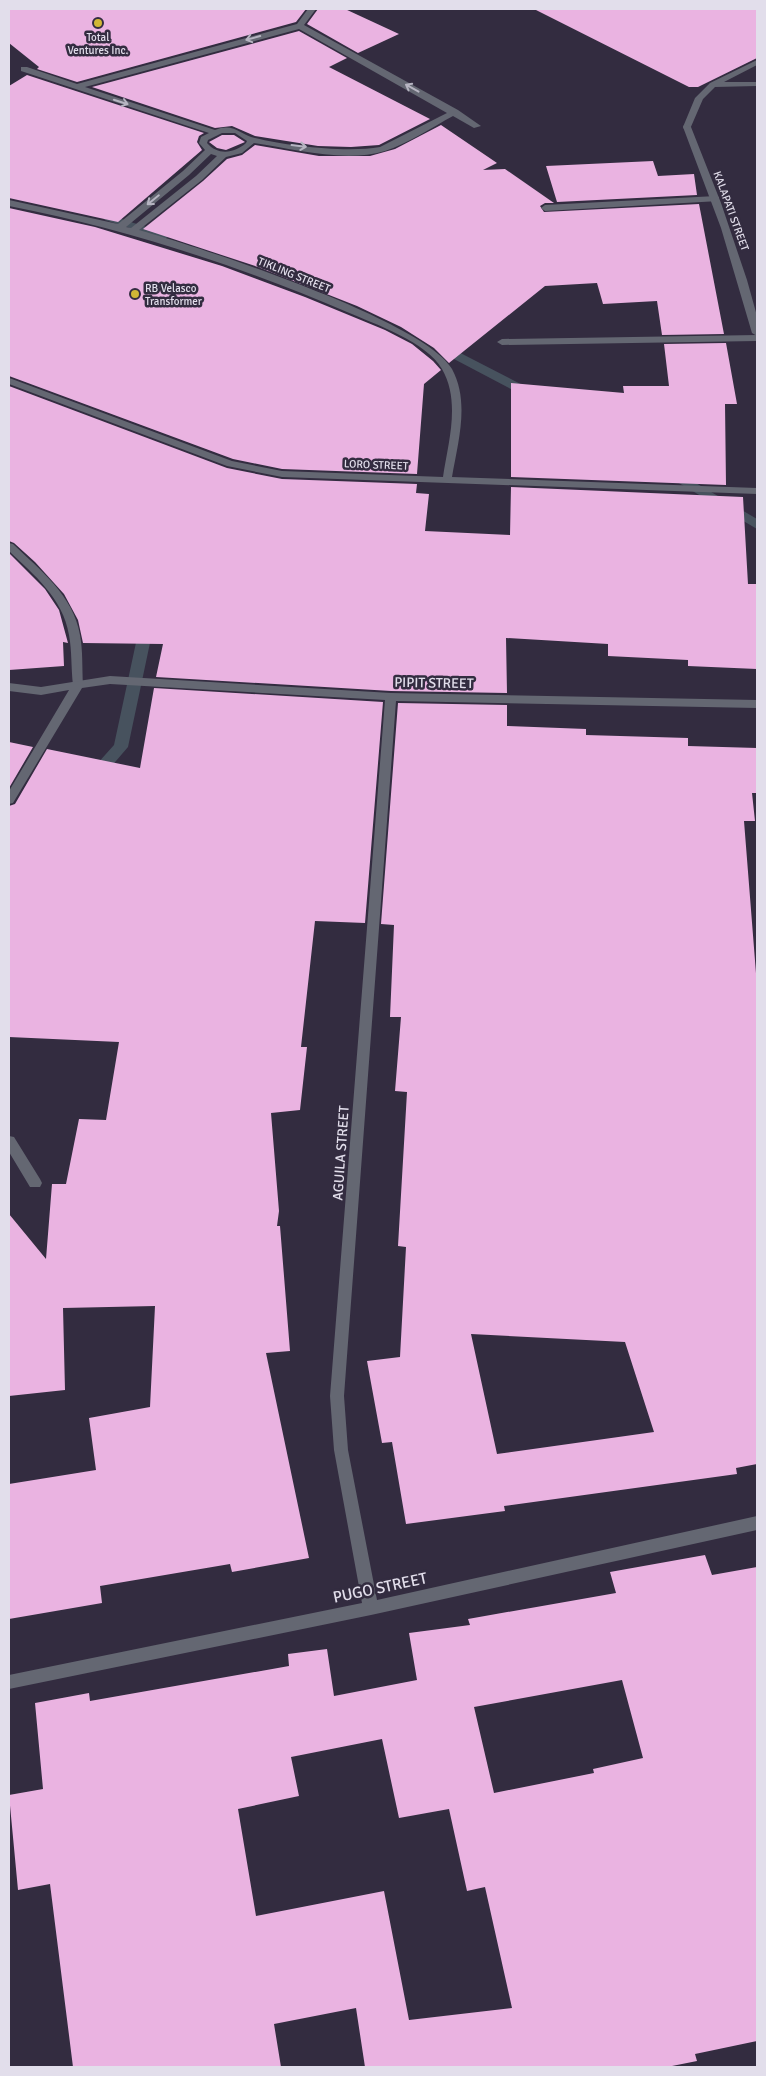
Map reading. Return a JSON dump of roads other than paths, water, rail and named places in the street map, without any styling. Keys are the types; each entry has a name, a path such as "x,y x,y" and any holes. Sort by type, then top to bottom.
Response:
{"street":[{"path":"75,87 300,26 312,9"},
{"path":"300,26 478,126"},
{"path":"713,85 757,62"},
{"path":"24,69 214,132 237,131 251,140 337,150 358,152 381,149 455,112"},
{"path":"713,85 757,84"},
{"name":"KALAPATI STREET","path":"713,85 700,98 687,127 716,199 747,290 757,333"},
{"path":"214,132 204,139 203,143 209,150 224,154 240,152 250,144 251,140"},
{"path":"121,226 186,174 209,150"},
{"path":"134,230 199,178 224,154"},
{"path":"545,208 716,199"},
{"name":"TIKLING STREET","path":"9,202 63,212 121,226 228,261 313,294 399,332 428,350 447,368 456,390 457,408 447,480"},
{"path":"747,290 757,289"},
{"path":"502,342 757,338"},
{"name":"LORO STREET","path":"9,382 230,464 282,474 757,491"},
{"path":"9,546 53,588 65,607 73,628 78,685 9,800"},
{"name":"PIPIT STREET","path":"9,687 42,691 110,680 391,697 757,704"},
{"name":"AGUILA STREET","path":"371,1608 341,1450 337,1396 391,697"},
{"path":"9,1141 35,1183"},
{"name":"PUGO STREET","path":"9,1682 371,1608 757,1523"}],"waterway":[{"path":"109,218 164,236"},
{"path":"439,346 530,394"},
{"path":"672,473 757,525"},
{"path":"93,778 121,747 147,624"}],"place":[{"name":"Total Ventures Inc.","path":"98,23"},
{"name":"RB Velasco Transformer","path":"135,294"}]}
